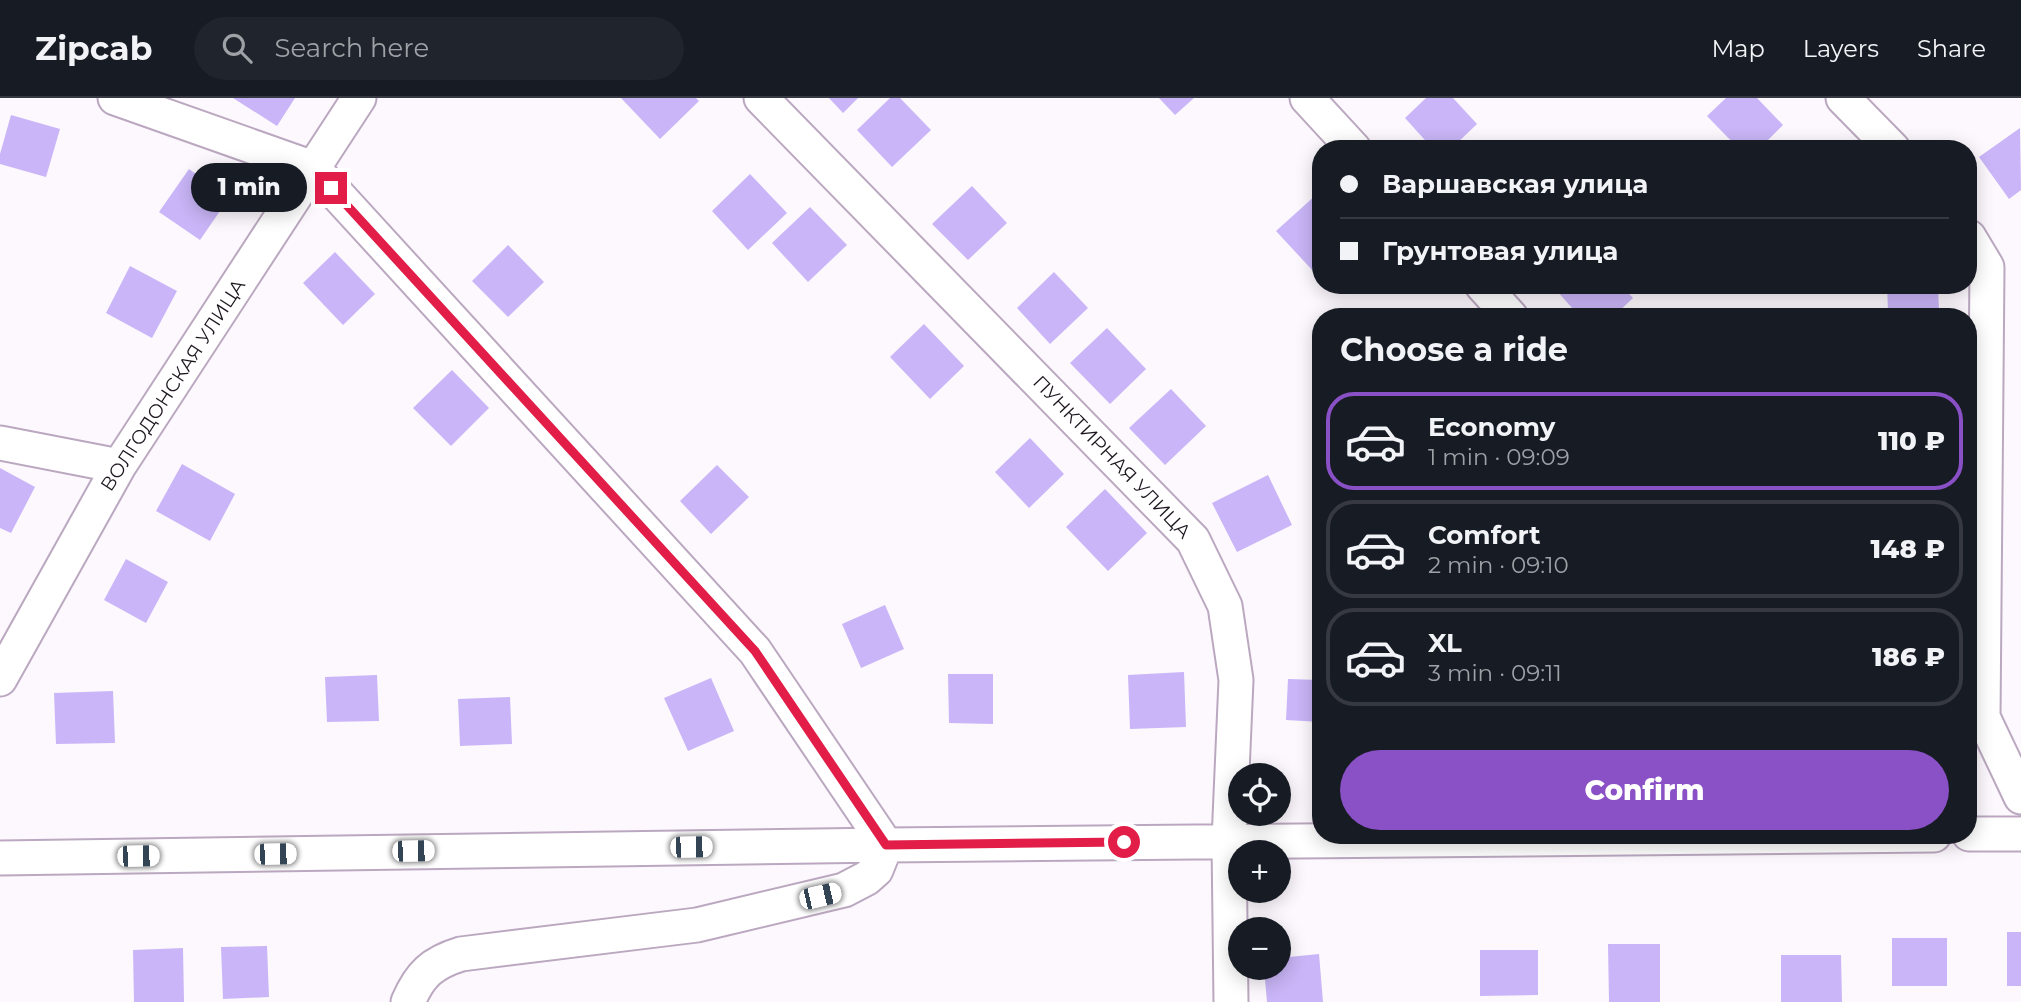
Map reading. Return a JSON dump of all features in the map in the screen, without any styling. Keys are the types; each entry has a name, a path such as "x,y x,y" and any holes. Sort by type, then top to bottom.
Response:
{"street":[{"path":"115,98 313,168 755,651 886,845"},
{"name":"ВОЛГОДОНСКАЯ УЛИЦА","path":"0,679 119,466 359,98"},
{"name":"ПУНКТИРНАЯ УЛИЦА","path":"761,98 1193,540 1225,606 1236,680 1229,840"},
{"path":"1307,98 1346,140"},
{"path":"1843,98 1884,140"},
{"path":"1977,250 1987,267 1983,717 2021,797"},
{"path":"1490,294 1503,308"},
{"path":"0,443 119,466"},
{"path":"1977,834 2021,834"},
{"path":"1291,840 1312,840"},
{"path":"0,858 1228,841"},
{"path":"408,1002 426,972 440,961 461,954 697,925 844,890 876,870 886,845"},
{"name":"ПУНКТИРНАЯ УЛИЦА","path":"1230,903 1231,1002"}],"building":[{"path":"233,98 295,98 277,126"},
{"path":"621,98 696,98 699,101 660,139"},
{"path":"829,98 858,98 843,113"},
{"path":"890,98 900,98 931,130 892,167 857,130"},
{"path":"1159,98 1194,98 1175,115"},
{"path":"1426,98 1453,98 1477,124 1460,140 1425,140 1405,118"},
{"path":"1726,98 1757,98 1783,125 1768,140 1730,140 1707,116"},
{"path":"11,115 60,129 46,177 0,164 0,154"},
{"path":"2020,128 2021,190 2009,199 1979,157"},
{"path":"189,169 229,198 200,240 159,212"},
{"path":"750,174 787,213 748,250 712,211"},
{"path":"972,186 1007,223 968,260 932,224"},
{"path":"1312,199 1312,270 1276,231"},
{"path":"810,207 847,245 808,282 772,243"},
{"path":"508,245 544,282 508,317 472,281"},
{"path":"335,252 375,294 343,325 303,283"},
{"path":"130,266 177,291 152,338 106,313"},
{"path":"1054,272 1088,308 1050,344 1017,308"},
{"path":"1560,294 1629,294 1633,298 1622,308 1572,308"},
{"path":"1887,294 1938,294 1939,308 1888,308"},
{"path":"924,324 964,366 930,399 890,357"},
{"path":"1107,328 1146,369 1110,404 1070,363"},
{"path":"452,370 489,408 451,446 413,408"},
{"path":"1171,389 1206,426 1165,465 1129,428"},
{"path":"1030,438 1064,474 1029,508 995,472"},
{"path":"182,464 235,494 210,541 156,511"},
{"path":"717,465 749,497 711,534 680,501"},
{"path":"0,468 35,487 11,533 0,528"},
{"path":"1268,475 1292,525 1237,552 1212,503"},
{"path":"1105,489 1147,533 1108,571 1066,527"},
{"path":"126,559 168,582 146,623 104,600"},
{"path":"885,605 904,649 861,668 842,624"},
{"path":"1184,672 1186,727 1130,729 1128,675"},
{"path":"948,674 993,674 993,724 949,723"},
{"path":"377,675 379,721 327,722 325,677"},
{"path":"711,678 734,731 688,751 664,698"},
{"path":"1288,679 1312,680 1312,721 1286,720"},
{"path":"113,691 115,743 56,744 54,693"},
{"path":"510,697 512,744 460,746 458,699"},
{"path":"2007,932 2021,932 2021,986 2007,986"},
{"path":"1892,938 1947,938 1947,986 1892,986"},
{"path":"1608,944 1660,944 1660,1002 1609,1002"},
{"path":"267,946 269,997 223,999 221,947"},
{"path":"183,948 184,1002 134,1002 133,950"},
{"path":"1480,950 1538,950 1538,995 1480,996"},
{"path":"1319,954 1323,1002 1267,1002 1265,980 1291,980 1291,957"},
{"path":"1781,955 1841,955 1842,1002 1781,1002"}],"route":[{"path":"331,188 755,651 886,845 1124,842"}]}
